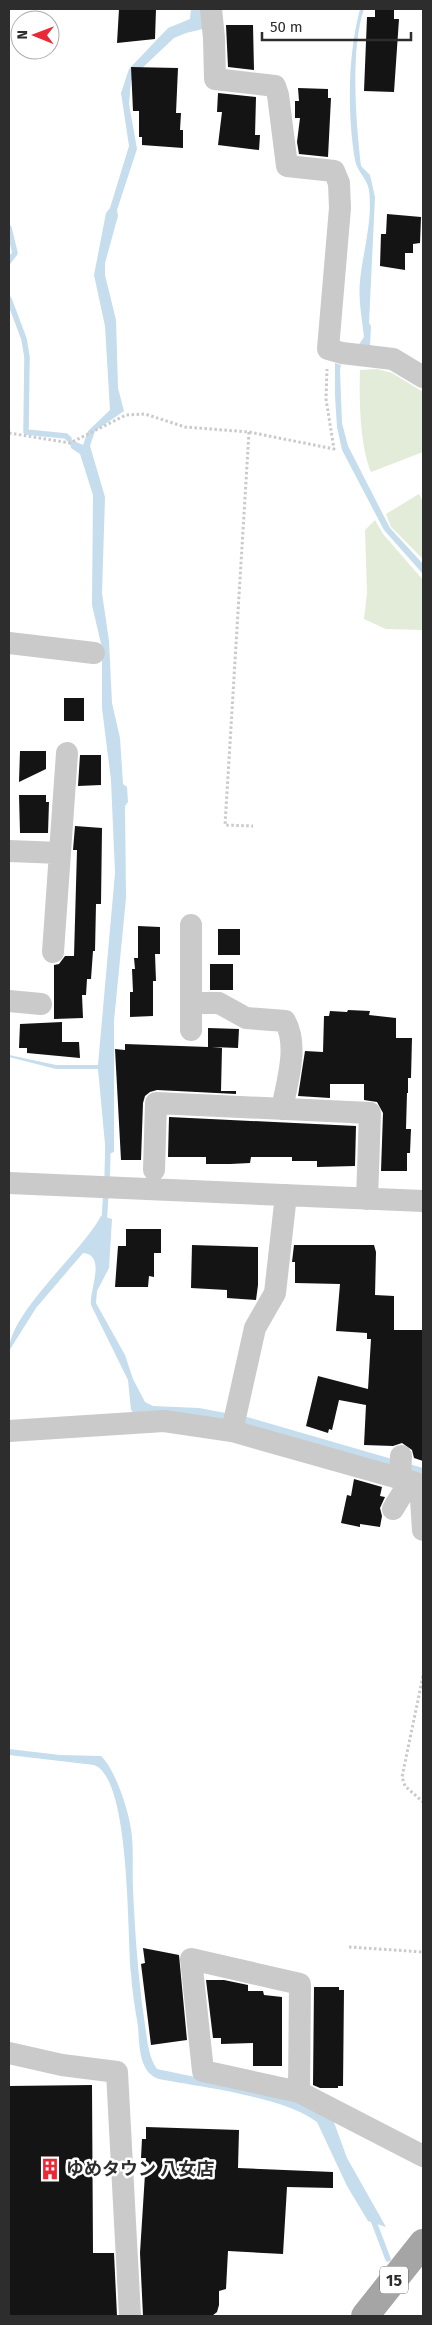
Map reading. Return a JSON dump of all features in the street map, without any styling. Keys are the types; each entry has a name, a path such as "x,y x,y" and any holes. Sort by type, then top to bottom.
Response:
{"main road":[{"name":"15","path":"365,2316 423,2243"}],"street":[{"path":"211,9 215,79 275,86 278,95 287,166 334,171 339,183 340,208 328,349 342,353 393,359 423,377"},
{"path":"9,643 94,653"},
{"path":"53,952 67,753"},
{"path":"9,851 60,853"},
{"path":"191,925 191,1030"},
{"path":"9,1001 41,1004"},
{"path":"191,1003 219,1003 246,1018 286,1020 291,1030 290,1063 282,1109"},
{"path":"154,1170 156,1103 370,1113 367,1199"},
{"path":"9,1183 423,1201"},
{"path":"232,1431 255,1328 275,1293 286,1195"},
{"path":"9,1430 164,1421 232,1431 411,1477"},
{"path":"393,1509 411,1477"},
{"path":"411,1477 423,1530"},
{"path":"299,2092 300,1984 192,1959 203,2071 299,2092 423,2156"},
{"path":"9,2053 62,2065 117,2072 130,2316"}],"path":[{"path":"9,433 70,442 126,415 145,414 185,427 249,432 334,449 326,399 328,349"},
{"path":"249,432 225,825 253,826"},
{"path":"423,1676 402,1777 405,1786 423,1802"},
{"path":"349,1947 423,1952"}],"green space":[{"path":"377,369 392,373 423,392 423,452 371,472 362,436 360,370"},
{"path":"419,494 423,502 422,558 391,527 386,514"},
{"path":"375,520 383,534 423,580 423,630 386,629 364,619 367,593 365,530"}],"water":[{"path":"191,9 204,9 207,28 174,38 131,81 129,104 137,149 117,210 118,216 105,263 105,275 116,320 118,388 124,411 95,431 90,446 105,497 102,593 109,641 112,703 120,738 123,784 127,787 128,802 125,806 126,898 114,1021 114,1152 106,1155 98,1069 56,1069 9,1057 9,1055 56,1065 98,1065 115,873 111,780 102,708 102,648 92,605 93,495 80,454 71,448 69,439 83,445 88,431 110,410 105,326 94,275 106,213 110,208 129,146 121,93 129,69 168,28 190,19"},
{"path":"360,9 364,9 357,45 355,86 357,129 361,166 370,175 375,197 369,323 371,326 370,346 358,346 364,337 360,288 361,270 369,224 370,201 368,186 355,160 350,103 353,45"},
{"path":"335,363 341,365 342,423 348,446 390,528 423,564 423,574 384,530 342,450 337,427"},
{"path":"101,1216 112,1219 109,1268 97,1291 96,1303 125,1355 133,1379 145,1402 153,1406 199,1408 247,1417 423,1468 423,1478 135,1414 131,1410 128,1380 91,1305 96,1266 90,1255 83,1253 36,1308 9,1351 12,1336 33,1301 92,1231"},
{"path":"9,1749 60,1755 101,1756 116,1780 124,1801 131,1829 140,1986 148,2045 151,2058 157,2069 290,2097 331,2114 347,2158 386,2227 368,2221 347,2186 317,2122 303,2113 285,2106 242,2094 159,2079 148,2071 140,2053 132,1986 125,1860 121,1827 115,1798 106,1776 94,1765 9,1755"}],"building":[{"path":"119,9 156,9 155,39 117,43"},
{"path":"375,9 394,9 394,19 399,19 394,92 364,91 367,17 375,17"},
{"path":"226,25 253,25 254,70 228,67"},
{"path":"131,67 178,68 176,113 181,113 180,130 183,130 183,148 142,145 142,137 139,137 139,111 133,111"},
{"path":"298,88 328,89 328,98 331,98 328,157 299,154 297,142 300,118 295,118 295,101 299,101"},
{"path":"218,93 256,97 255,135 260,135 259,150 218,145 222,112 217,112"},
{"path":"387,214 421,217 420,243 413,244 413,253 405,253 405,270 380,266 381,234 386,234"},
{"path":"64,698 84,698 84,721 64,721"},
{"path":"20,751 46,751 46,769 19,782"},
{"path":"80,755 101,755 101,785 78,786"},
{"path":"19,795 46,795 46,802 49,802 48,833 20,833"},
{"path":"75,826 102,828 101,904 96,904 95,951 93,951 91,979 87,979 86,995 82,995 83,1018 54,1019 54,965 59,964 65,956 74,956 77,850 73,850"},
{"path":"138,926 160,927 160,954 155,954 156,981 153,981 153,1016 130,1017 130,992 133,992 132,969 135,969 134,958 138,958"},
{"path":"218,929 240,929 240,955 218,955"},
{"path":"210,964 233,964 233,990 210,990"},
{"path":"348,1010 370,1011 369,1015 396,1018 396,1038 412,1038 411,1078 408,1078 407,1093 406,1129 411,1129 410,1153 407,1153 407,1171 381,1171 383,1113 377,1102 364,1100 364,1084 330,1084 330,1098 298,1096 305,1051 323,1052 324,1016 329,1016 330,1011 347,1012"},
{"path":"62,1022 62,1042 79,1042 80,1058 27,1053 27,1048 19,1048 20,1024"},
{"path":"208,1028 239,1029 238,1048 212,1047 222,1048 221,1091 236,1091 236,1094 157,1090 150,1092 145,1096 143,1103 141,1160 121,1160 115,1049 125,1050 125,1044 208,1047"},
{"path":"169,1117 356,1126 355,1166 317,1167 317,1161 292,1161 292,1157 251,1157 250,1163 206,1164 206,1157 168,1157"},
{"path":"126,1229 161,1229 161,1253 154,1253 154,1277 149,1276 148,1287 115,1287 118,1246 126,1246"},
{"path":"192,1245 258,1247 256,1300 227,1298 227,1290 191,1288"},
{"path":"294,1245 374,1245 376,1252 375,1295 394,1296 394,1330 423,1330 423,1461 414,1458 412,1450 402,1443 393,1446 364,1445 366,1405 339,1400 332,1430 329,1429 328,1433 306,1426 318,1376 368,1389 371,1339 367,1339 367,1333 336,1331 340,1284 295,1283 295,1262 292,1262"},
{"path":"354,1479 382,1487 380,1496 385,1497 380,1508 382,1516 380,1527 360,1524 360,1527 341,1523 347,1495 351,1496"},
{"path":"143,1948 179,1955 187,2040 151,2045 141,1964 145,1963"},
{"path":"206,1980 224,1980 248,1985 248,1991 263,1991 264,1995 282,1997 282,2066 253,2066 253,2043 221,2044 221,2038 213,2038"},
{"path":"314,1987 339,1987 339,1990 344,1990 343,2086 338,2086 338,2088 320,2088 313,2085"},
{"name":"ゆめタウン 八女店","path":"92,2085 93,2253 114,2253 117,2316 9,2316 9,2086"},
{"path":"146,2127 239,2130 238,2168 333,2172 333,2188 287,2187 283,2254 228,2251 226,2289 219,2291 219,2305 217,2312 212,2316 143,2316 140,2253 146,2158 141,2158 142,2139 146,2139"}],"waterway":[{"path":"9,228 15,253 9,261"},
{"path":"9,299 24,339 27,357 26,432 66,436 69,439"},
{"path":"107,1182 108,1146"},
{"path":"104,1224 106,1191"},
{"path":"372,2217 388,2259"}],"place":[{"name":"ゆめタウン 八女店","path":"50,2169"}]}
